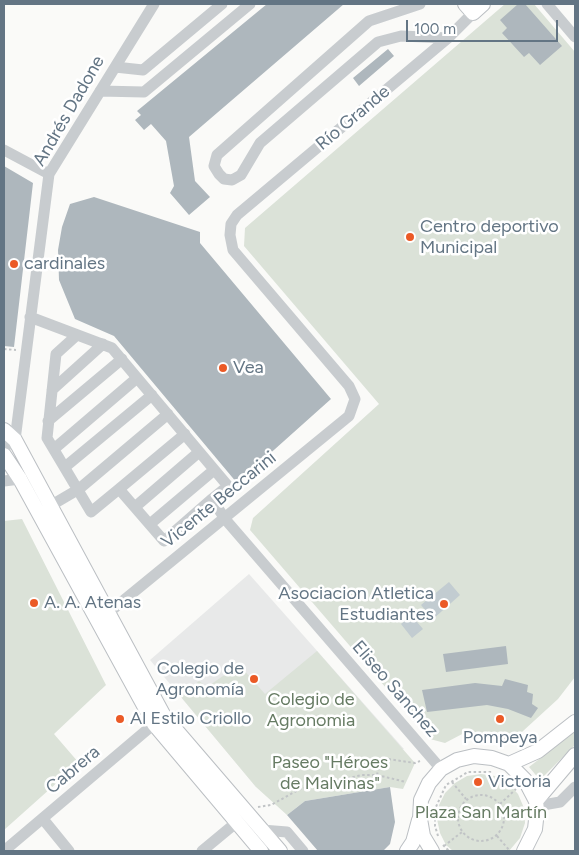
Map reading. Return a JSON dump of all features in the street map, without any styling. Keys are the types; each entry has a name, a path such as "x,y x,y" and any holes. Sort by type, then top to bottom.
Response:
{"main road":[{"path":"4,430 10,443 50,506 102,618"},
{"path":"4,454 102,618 159,720 242,817 261,851"},
{"path":"509,764 538,751 575,722"},
{"path":"536,803 575,755"},
{"path":"407,851 413,842 420,819 421,800 429,783 441,769 457,760 474,756 492,758 509,764 523,777 536,803 536,830 524,851"},
{"path":"242,817 262,830 280,851"},
{"path":"420,819 424,836 438,848"}],"street":[{"name":"Andrés Dadone","path":"10,443 30,317 49,174 154,4"},
{"path":"115,67 143,70 222,4"},
{"path":"100,91 144,92 250,4"},
{"path":"420,4 369,21 217,155 214,166 218,174 224,179 232,180 241,175 260,143 378,42 401,36 448,38"},
{"path":"547,4 575,37"},
{"name":"Río Grande","path":"355,399 349,386 233,250 230,235 231,224 238,215 448,38 474,7"},
{"path":"4,150 49,174"},
{"path":"30,317 112,348 228,486 164,541 119,489"},
{"path":"76,335 56,354 47,438 91,512 184,434"},
{"path":"52,390 103,344"},
{"path":"48,421 122,359"},
{"path":"54,449 137,378"},
{"path":"65,467 152,395"},
{"name":"Vicente Beccarini","path":"102,618 349,416 355,399"},
{"path":"50,506 79,489 168,414"},
{"path":"134,507 200,452"},
{"path":"150,524 214,470"},
{"path":"4,481 20,479"},
{"name":"Eliseo Sanchez","path":"212,499 225,519 441,769"},
{"name":"Cabrera","path":"4,851 159,720"},
{"path":"536,803 560,802 575,787"},
{"path":"202,851 242,817"},
{"path":"42,819 69,851"},
{"path":"262,830 287,832 303,851"}],"path":[{"path":"377,776 381,758 415,763"},
{"path":"438,848 435,808 441,792 452,781 468,772 494,772"},
{"path":"242,817 255,807 270,805 300,789 362,775 406,782"},
{"path":"452,781 466,799"},
{"path":"514,784 522,793"},
{"path":"500,804 517,787"},
{"path":"484,795 500,804 504,821 497,836 490,840 478,841 462,832 457,815 466,799 484,795"},
{"path":"438,848 462,832"},
{"path":"497,836 510,851"},
{"path":"438,848 449,851"}],"shaded area":[{"name":"Colegio de Agronomía","path":"249,574 404,749 256,787 150,660"},
{"path":"449,582 460,595 433,619 421,605"},
{"path":"411,615 423,629 412,638 401,624"}],"green space":[{"path":"505,4 534,4 575,52 575,677 558,699 511,742 490,734 466,732 445,743 430,739 250,530 253,518 379,404 244,246 245,228"},
{"name":"A. A. Atenas","path":"22,519 106,685 54,734 79,763 4,830 4,521"},
{"name":"Colegio de Agronomia","path":"317,651 415,763 403,789 390,787 305,801 287,815 256,787 181,697 199,681 207,687 223,676 242,668 265,694"},
{"path":"575,731 575,745 540,780 529,767"},
{"name":"Plaza San Martín","path":"481,774 495,776 508,783 518,794 524,808 525,823 520,838 509,851 453,851 446,845 440,833 437,819 439,805 445,793 455,783 467,776"}],"building":[{"path":"267,4 344,4 189,137 195,181 210,197 189,215 170,193 174,186 166,141 151,124 144,130 135,120 141,115 137,111"},
{"path":"518,4 525,4 562,46 540,65 529,53 524,57 502,33 507,28 500,20"},
{"path":"388,49 394,56 359,86 353,78"},
{"name":"cardinales","path":"4,166 33,183 14,347 4,346"},
{"name":"Vea","path":"94,197 200,232 200,243 331,399 237,483 114,336 75,319 59,280 58,250 62,227 70,204"},
{"path":"506,646 508,664 446,672 443,654"},
{"path":"505,679 528,685 527,692 533,694 532,704 538,708 531,718 508,709 487,705 427,712 422,690 475,683 502,686"},
{"path":"390,787 395,822 390,844 383,851 318,851 287,815 305,801"}],"place":[{"name":"Centro deportivo Municipal","path":"410,237"},
{"name":"cardinales","path":"14,264"},
{"name":"Vea","path":"223,368"},
{"name":"A. A. Atenas","path":"34,603"},
{"name":"Asociacion Atletica Estudiantes","path":"444,604"},
{"name":"Colegio de Agronomía","path":"254,679"},
{"name":"Al Estilo Criollo","path":"120,719"},
{"name":"Pompeya","path":"500,719"},
{"name":"Victoria","path":"478,782"}],"park label":[{"name":"Paseo \"Héroes de Malvinas\"","path":"330,773"}]}
